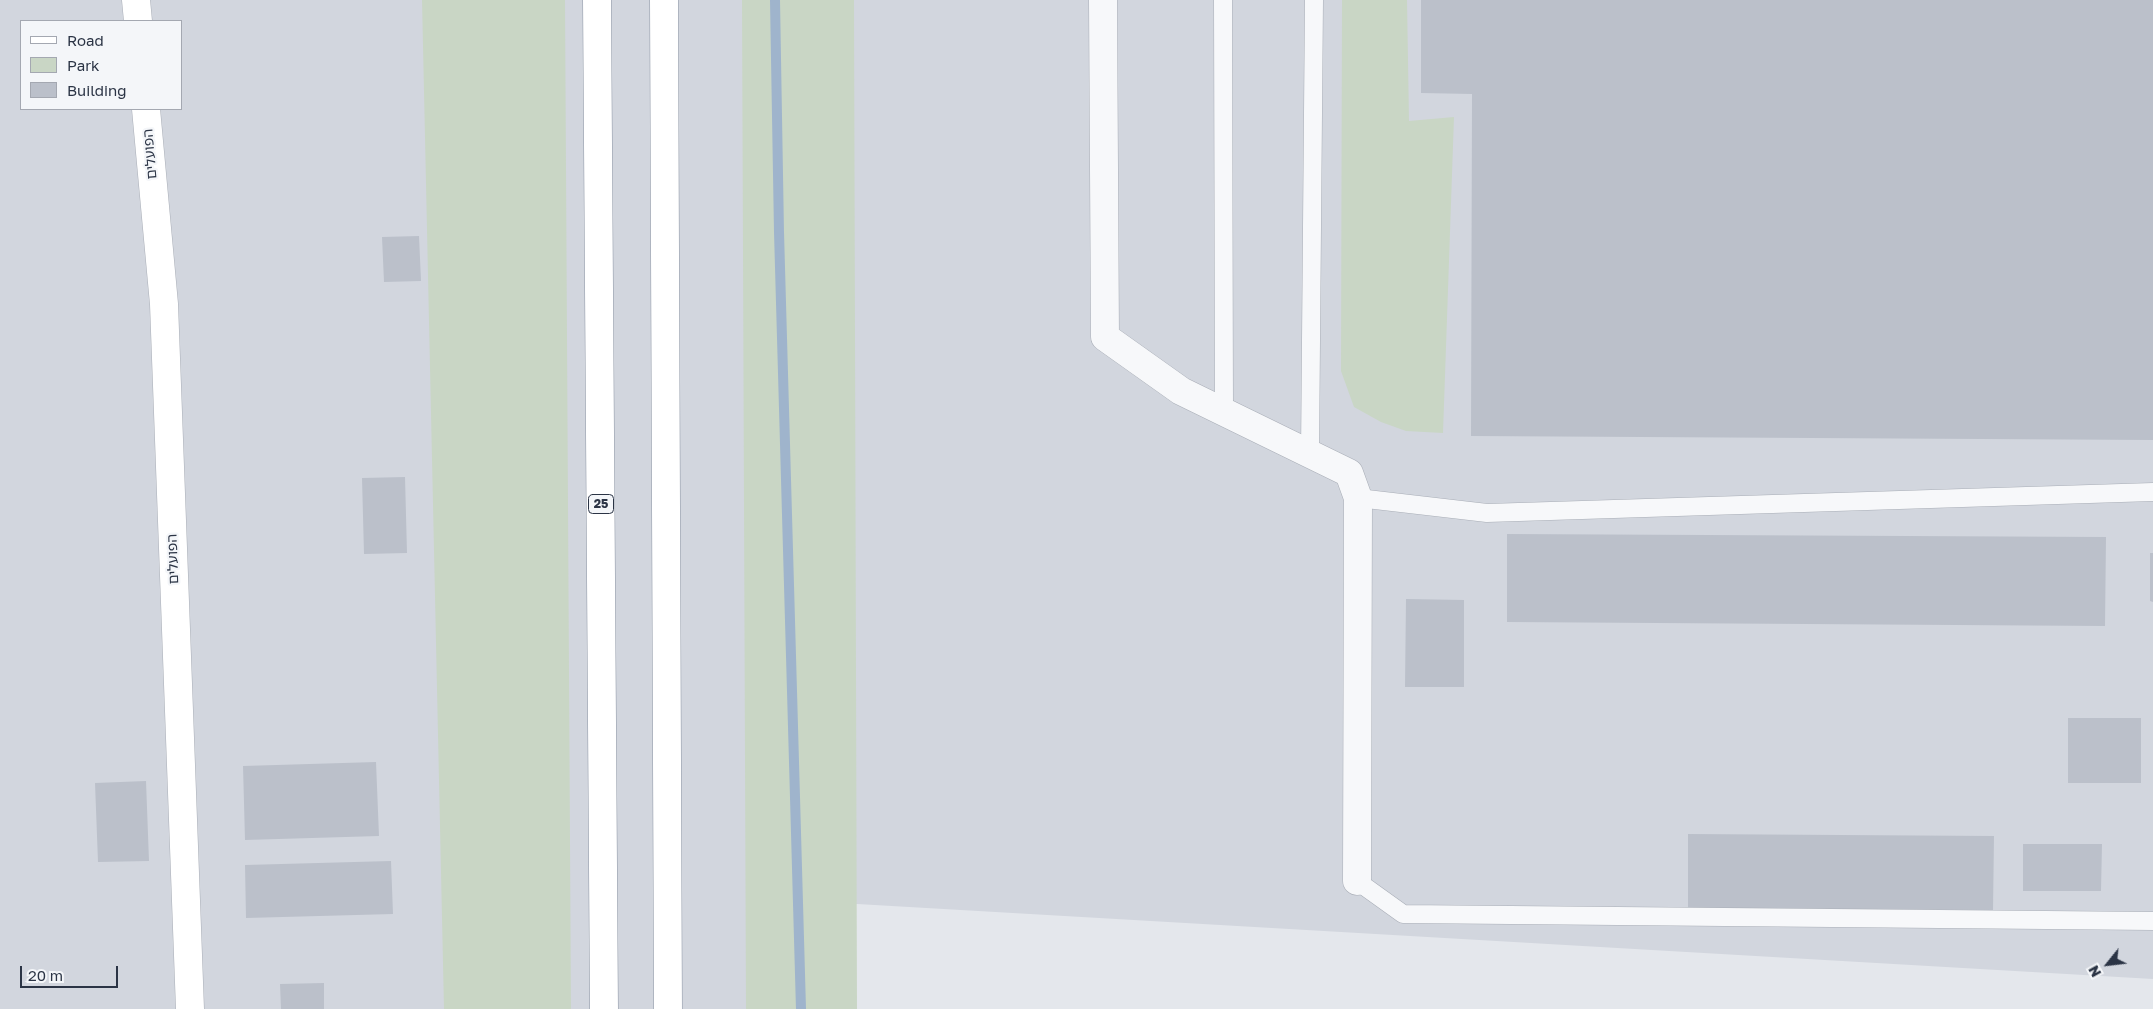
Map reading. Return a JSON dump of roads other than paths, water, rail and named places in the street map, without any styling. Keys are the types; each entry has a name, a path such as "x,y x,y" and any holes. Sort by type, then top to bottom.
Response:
{"main road":[{"path":"136,0 138,20"},
{"name":"25","path":"597,0 604,1009"},
{"path":"664,0 668,1009"},
{"name":"הפועלים","path":"146,110 164,304 190,1009"}],"street":[{"path":"1103,0 1105,337 1181,391 1349,473 1358,498 1357,882"}],"lane":[{"path":"1223,0 1224,413"},
{"path":"1310,454 1314,0"},
{"path":"1358,498 1487,513 2153,492"},
{"path":"1357,882 1403,914 2153,921"}],"waterway":[{"path":"775,0 779,232 801,1009"}]}
